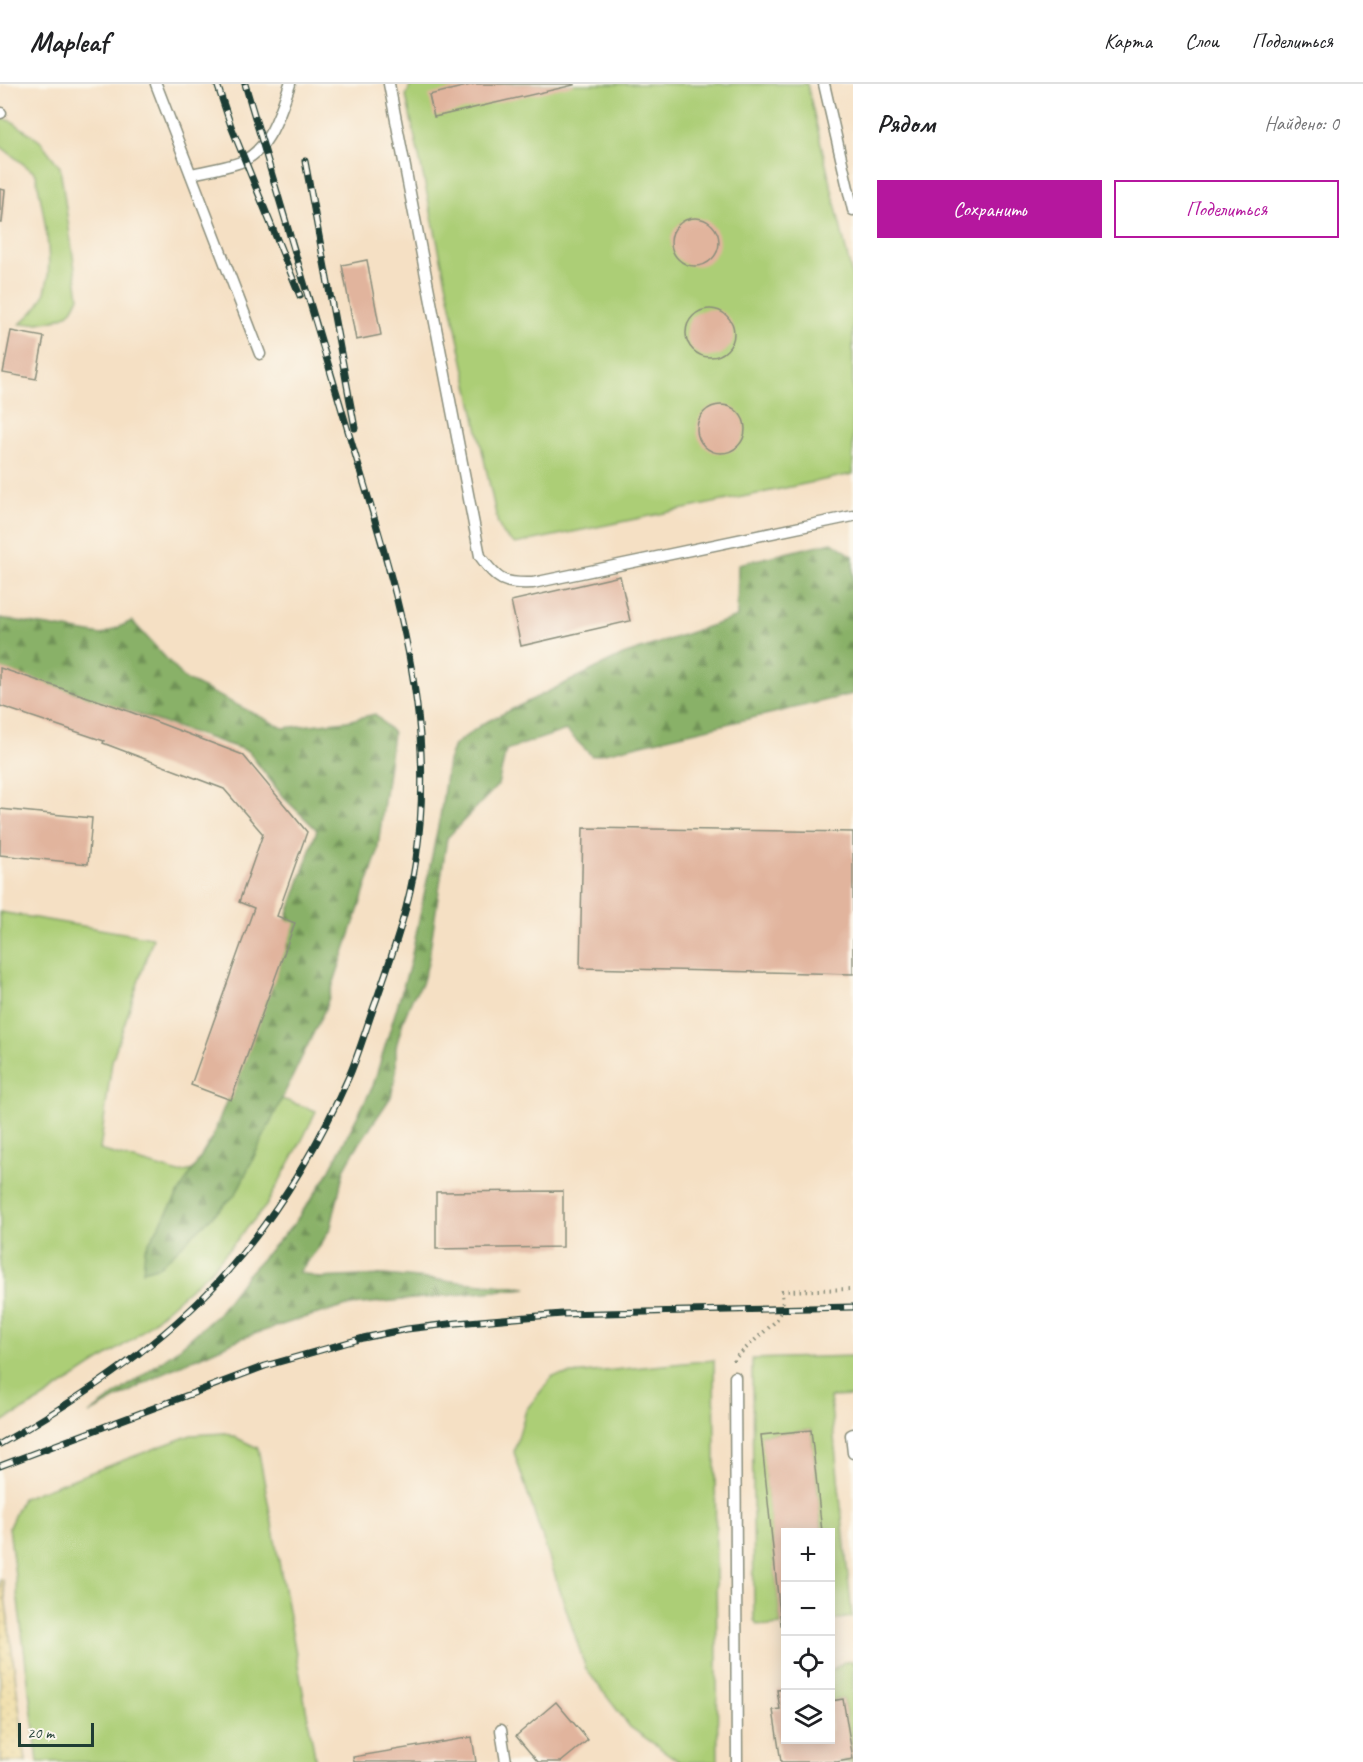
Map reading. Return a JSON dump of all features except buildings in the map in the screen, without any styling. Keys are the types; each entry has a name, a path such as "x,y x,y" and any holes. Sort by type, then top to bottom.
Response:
{"lane":[{"path":"156,84 260,354"},
{"path":"191,174 245,160 254,152 271,132 290,84"},
{"path":"388,84 480,556 497,577 510,584 533,583 853,516"},
{"path":"824,84 853,210"},
{"path":"735,1377 737,1762"},
{"path":"853,1434 851,1435 853,1453"},
{"path":"501,1730 506,1762"}],"path":[{"path":"734,1359 776,1321 783,1308 782,1291 853,1289"}],"green space":[{"path":"411,84 807,84 853,280 853,474 515,544 504,535 498,524 406,96"},
{"path":"0,117 13,122 41,142 60,167 79,297 72,310 54,320 20,324 37,307 44,295 49,267 48,251 36,174 0,146"},
{"path":"832,542 853,556 853,694 592,756 566,730 506,750 498,785 447,838 428,963 422,984 413,997 403,1021 396,1047 396,1073 391,1097 344,1170 331,1227 320,1246 299,1272 318,1278 384,1275 527,1288 351,1305 303,1318 242,1338 165,1372 89,1414 178,1349 216,1316 247,1275 293,1225 325,1179 373,1086 410,964 440,817 448,761 454,745 484,723 623,655 737,617 738,564"},
{"path":"0,618 102,635 132,621 185,679 283,728 347,721 375,714 393,733 377,854 325,1009 236,1194 160,1266 143,1271 145,1249 212,1138 256,1026 285,923 317,830 283,797 248,751 0,669"},
{"path":"0,912 153,938 112,1061 100,1150 179,1173 198,1169 242,1085 316,1111 266,1206 210,1271 133,1339 36,1403 0,1423"},
{"path":"853,1356 853,1396 830,1397 852,1617 835,1619 835,1528 822,1528 811,1430 762,1435 781,1625 757,1624 754,1620 752,1359"},
{"path":"714,1360 718,1762 680,1762 630,1727 586,1669 514,1452 526,1410 553,1376"},
{"path":"226,1433 258,1448 316,1762 38,1762 9,1527 22,1498 191,1435"},
{"path":"853,1661 853,1759 843,1699 835,1700 835,1668 844,1662"},
{"path":"853,1759 853,1762 837,1762"}],"sand":[{"path":"0,1579 3,1580 26,1762 0,1762"}],"railway":[{"path":"217,84 231,126 300,296"},
{"path":"0,1444 58,1410 142,1351 194,1307 257,1235 308,1157 350,1074 394,949 413,877 420,829 421,766 420,735 408,651 389,568 245,84"},
{"path":"305,161 355,428"},
{"path":"0,1466 265,1366 363,1338 407,1329 562,1314 853,1307"}]}
